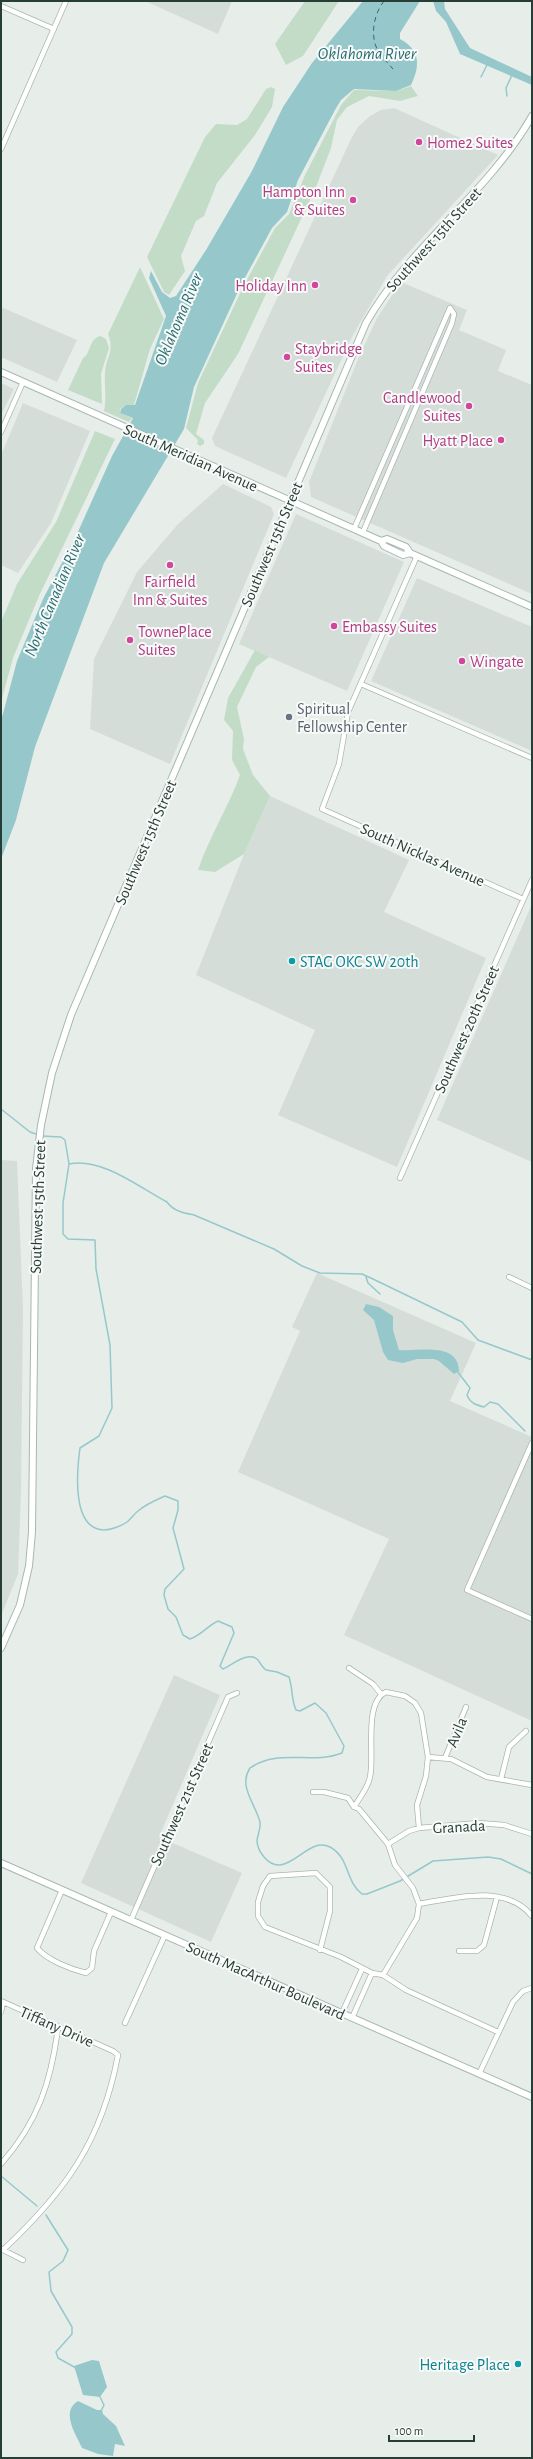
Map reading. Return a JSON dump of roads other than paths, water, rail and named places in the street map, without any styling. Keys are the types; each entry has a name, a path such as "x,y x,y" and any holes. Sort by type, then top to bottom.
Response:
{"main road":[{"name":"Southwest 15th Street","path":"1,1648 20,1605 29,1566 32,1532 36,1169 46,1099 52,1073 71,1015 355,348 379,300 410,260 496,167 532,116"},
{"name":"South Meridian Avenue","path":"1,372 381,540 384,546 403,555 410,553 532,607"},
{"name":"South MacArthur Boulevard","path":"1,1863 532,2097"}],"street":[{"path":"1,149 66,1"},
{"path":"1,6 54,29"},
{"path":"354,529 450,308 454,314 452,323 363,532"},
{"path":"1,432 23,382"},
{"path":"416,387 423,390"},
{"path":"383,460 392,464"},
{"path":"371,489 380,493"},
{"path":"417,556 361,684 532,758"},
{"name":"South Nicklas Avenue","path":"361,684 345,720 339,764 322,809 524,899"},
{"name":"Southwest 20th Street","path":"400,1178 532,880"},
{"path":"509,1277 532,1288"},
{"path":"531,1443 467,1590 532,1619"},
{"path":"349,1668 373,1684 381,1694"},
{"name":"Southwest 21st Street","path":"130,1920 228,1697 237,1692"},
{"path":"381,1694 386,1692 400,1693 418,1707 423,1721 428,1757 426,1776 417,1805 419,1828"},
{"path":"354,1807 370,1776 372,1718 381,1694"},
{"name":"Avila","path":"445,1758 466,1707"},
{"path":"501,1779 509,1746 526,1731"},
{"path":"428,1757 445,1758 480,1774 532,1785"},
{"path":"313,1792 324,1792 348,1798 354,1807 359,1809 388,1844 395,1865 417,1896 419,1904 417,1918 383,1975"},
{"name":"Granada","path":"388,1844 409,1831 419,1828 493,1824 511,1826 532,1834"},
{"path":"320,1950 330,1911 330,1887 316,1873 270,1876 263,1886 258,1902 258,1916 265,1928 320,1950 341,1957 372,1973 383,1975 406,1990 498,2032"},
{"path":"62,1890 37,1948 43,1954 86,1973 92,1968 94,1951 111,1912"},
{"path":"419,1904 481,1894 497,1897 519,1905 532,1916"},
{"path":"459,1951 477,1951 484,1946 497,1897"},
{"path":"125,2023 165,1935"},
{"path":"342,2013 362,1969"},
{"path":"352,2018 372,1973"},
{"path":"479,2074 513,2002 523,1991 532,1988"},
{"path":"1,2012 2,2002"},
{"name":"Tiffany Drive","path":"2,2002 58,2028 114,2051 118,2055 106,2102 79,2162 59,2192 32,2223 2,2250"},
{"path":"1,2164 26,2133 44,2097 53,2065 58,2028"},
{"path":"2,2250 23,2260"}],"water":[{"name":"Oklahoma River","path":"363,1 420,1 400,33 400,39 412,48 417,59 414,78 411,85 396,91 354,89 341,100 298,180 287,212 272,228 241,285 194,387 184,429 104,563 35,747 16,820 1,859 1,721 17,661 43,599 77,534 112,456 133,418 120,413 121,409 126,405 135,405 166,316 149,278 151,271 162,292 170,298 176,296 206,250 252,171 283,107 312,63"},
{"path":"433,1 444,1 445,9 470,48 532,77 532,85 460,54 446,22 436,11"},
{"path":"366,1304 379,1307 393,1316 393,1330 399,1350 436,1350 445,1352 452,1355 457,1362 459,1371 454,1374 439,1361 434,1359 417,1359 403,1363 388,1360 383,1352 374,1320 363,1310"},
{"path":"92,2360 99,2361 107,2387 100,2397 83,2395 74,2366"},
{"path":"78,2401 97,2410 102,2410 103,2414 116,2426 125,2446 115,2444 113,2456 98,2454 82,2448 73,2430 70,2417 70,2411"}],"waterway":[{"path":"481,77 487,65"},
{"path":"507,96 506,88 512,75"},
{"path":"1,1109 30,1132 39,1135"},
{"path":"42,1136 61,1137 65,1140 69,1164 63,1203 63,1234 68,1239 95,1240 96,1269 110,1345 112,1408 99,1436 80,1448 78,1497 86,1520 93,1527 104,1530 116,1528 128,1521 144,1506 151,1502 165,1496 178,1501 178,1510 173,1528 184,1569 165,1589 164,1595 168,1609 176,1617 183,1635 190,1639 218,1621 232,1627 234,1633 220,1666 223,1669 245,1657 254,1657 266,1670 277,1672 289,1677 293,1702 296,1710 300,1711 315,1703 326,1713 344,1746 342,1753 331,1756 319,1758 272,1759 261,1762 250,1768 246,1781 249,1795 260,1822 257,1844 261,1853 271,1863 280,1865 293,1860 311,1848 323,1845 330,1847 341,1857 353,1883 362,1894 367,1894 400,1881 433,1861 488,1857 501,1859 532,1874"},
{"path":"69,1164 82,1163 107,1169 167,1202 176,1210 194,1215 274,1249 302,1266 320,1273 362,1274 462,1322 478,1340 532,1360"},
{"path":"366,1277 368,1283 380,1294"},
{"path":"457,1371 470,1388 467,1395 472,1402 484,1407 490,1402 498,1404 525,1431"},
{"path":"1,2176 37,2206"},
{"path":"46,2215 68,2250 63,2261 49,2272 51,2291 72,2327 72,2334 56,2352 58,2358 76,2368"},
{"path":"100,2397 104,2405 101,2411"}],"place":[{"name":"Home2 Suites","path":"419,142"},
{"name":"Hampton Inn & Suites","path":"353,200"},
{"name":"Holiday Inn","path":"315,285"},
{"name":"Staybridge Suites","path":"287,357"},
{"name":"Candlewood Suites","path":"469,406"},
{"name":"Hyatt Place","path":"501,440"},
{"name":"Fairfield Inn & Suites","path":"170,565"},
{"name":"Embassy Suites","path":"334,626"},
{"name":"TownePlace Suites","path":"130,640"},
{"name":"Wingate","path":"462,661"},
{"name":"Spiritual Fellowship Center","path":"289,717"},
{"name":"STAG OKC SW 20th","path":"292,961"},
{"name":"Heritage Place","path":"518,2364"}],"water label":[{"name":"North Canadian River","path":"54,595"}]}
